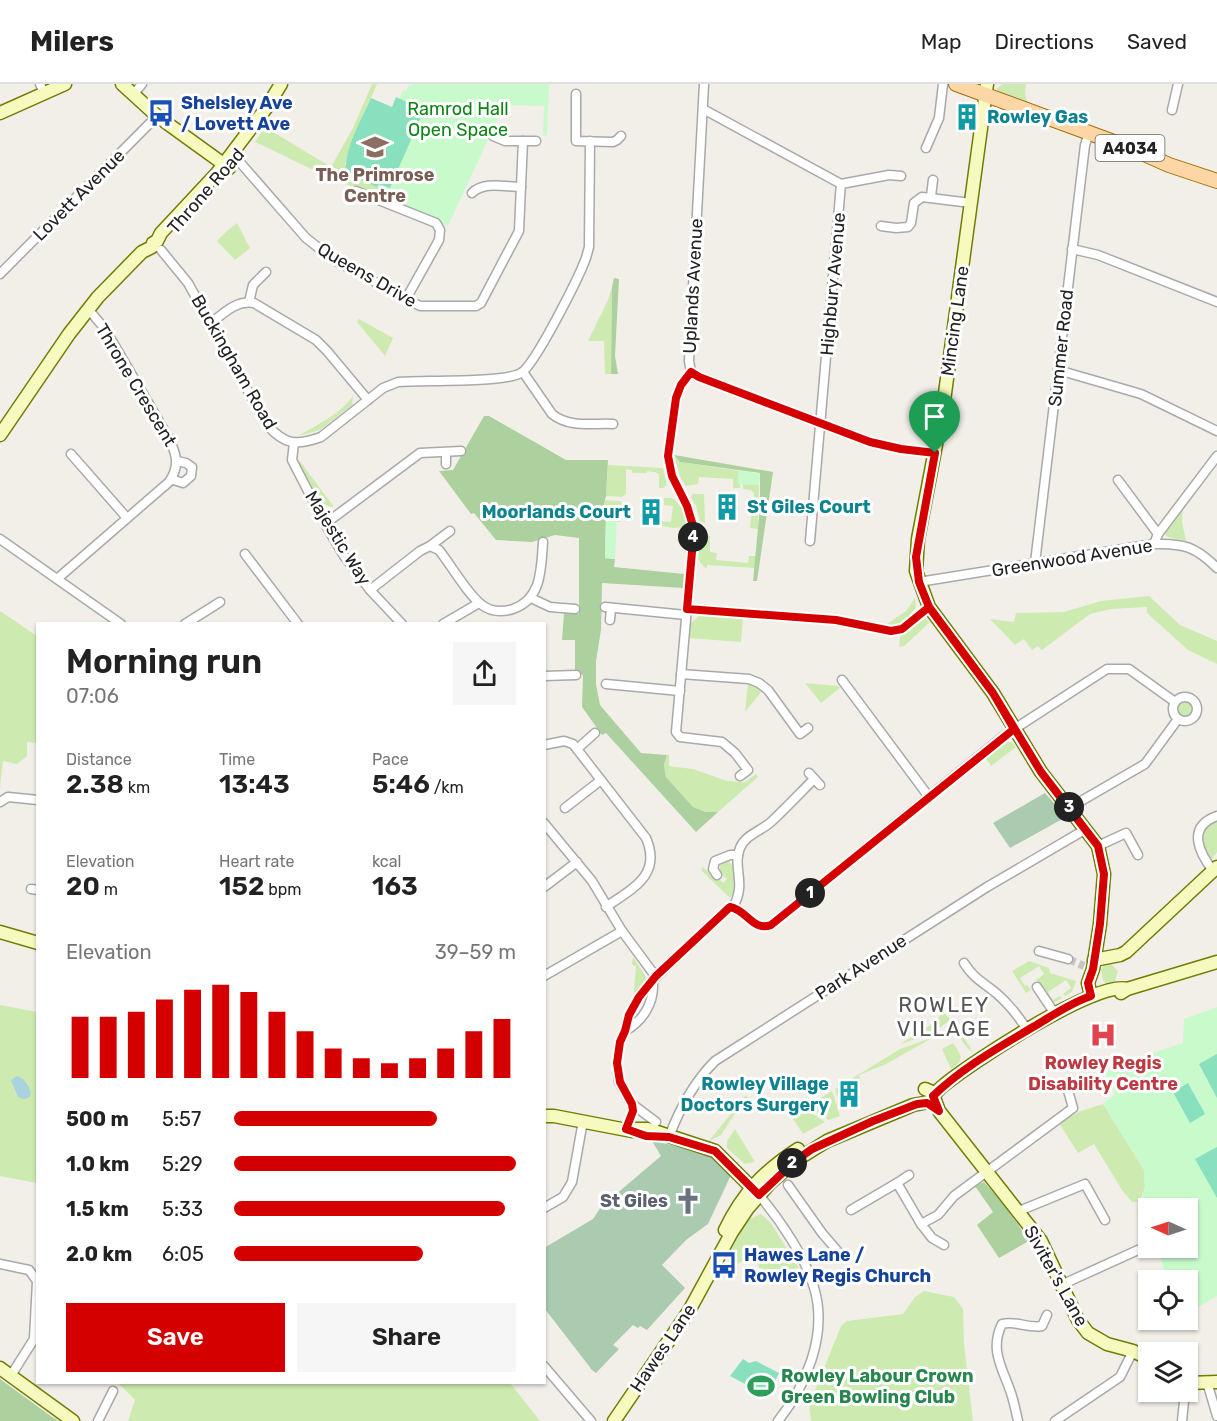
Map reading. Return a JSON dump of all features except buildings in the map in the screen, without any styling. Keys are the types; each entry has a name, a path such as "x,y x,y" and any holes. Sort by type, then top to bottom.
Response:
{"main road":[{"name":"A4034","path":"956,84 986,89 1169,165 1217,181"}],"street":[{"path":"0,113 42,89 65,84"},
{"path":"122,84 157,116 231,162"},
{"path":"133,95 142,84"},
{"name":"Throne Road","path":"0,435 69,334 98,297 142,252 157,247 161,233 231,162 264,116 281,84"},
{"name":"Uplands Avenue","path":"704,84 688,361 691,372 821,425 882,446 935,453"},
{"path":"926,148 939,118 943,84"},
{"path":"1172,110 1178,84"},
{"name":"Mincing Lane","path":"986,89 935,453 916,557 919,582 929,607 993,693 1041,772 1098,846"},
{"path":"576,94 576,141 613,142 621,136"},
{"path":"703,109 841,184 889,175 901,176"},
{"name":"Lovett Avenue","path":"0,274 157,116"},
{"name":"Summer Road","path":"1035,563 1085,145 1089,133"},
{"path":"493,136 505,141 536,141"},
{"name":"Queens Drive","path":"231,162 306,238 321,250 406,299 427,307 480,304 518,234 523,141"},
{"path":"590,141 589,247 586,258 554,322 523,372 540,398 558,418 571,423 613,424"},
{"path":"931,196 933,180"},
{"name":"Highbury Avenue","path":"810,541 841,184"},
{"path":"472,193 477,188 485,186 521,187"},
{"path":"356,191 436,223 440,230 439,240 406,299"},
{"path":"379,201 383,191"},
{"path":"881,226 896,228 908,226 911,223 914,202 921,197 931,196 971,203"},
{"name":"Buckingham Road","path":"157,247 180,272 267,425 284,440 294,443 321,437 383,388 398,382 500,379 523,372"},
{"path":"1072,249 1098,255 1217,302"},
{"path":"249,302 253,285 266,272"},
{"path":"211,323 236,305 249,302 261,307 316,340 368,400"},
{"name":"Throne Crescent","path":"57,579 171,479 177,461 176,452 167,435 110,336 89,310"},
{"path":"1058,370 1141,394 1217,430"},
{"path":"691,372 681,385 676,398 668,456 672,476 687,506 694,529 676,732 684,738 722,742 728,746 748,770 740,776"},
{"name":"Majestic Way","path":"294,443 292,460 325,524 370,590 399,622"},
{"path":"325,524 413,457 425,452 461,452"},
{"path":"446,452 446,464"},
{"path":"71,454 127,518"},
{"path":"1154,544 1158,534 1217,456"},
{"name":"Throne Crescent","path":"171,479 183,483 191,476 192,467 177,461"},
{"name":"Greenwood Avenue","path":"1118,480 1158,534"},
{"path":"370,590 450,531"},
{"path":"0,539 118,622"},
{"path":"430,546 440,550 479,603 504,612 524,604 531,598 540,578 543,543"},
{"name":"Greenwood Avenue","path":"919,582 1154,544 1178,544 1194,548 1217,568"},
{"path":"245,554 296,622"},
{"path":"531,598 550,607 575,609"},
{"path":"188,622 220,602"},
{"path":"446,622 479,603"},
{"path":"610,620 608,607 836,620 891,631 902,629 929,607"},
{"path":"733,907 755,924 762,927 771,925 1014,729 1111,667 1129,669 1175,702"},
{"path":"681,674 754,680 768,690 800,734 808,728"},
{"path":"546,676 576,675"},
{"path":"842,680 929,797"},
{"path":"606,684 680,691"},
{"path":"1182,698 1190,698 1197,707 1195,715 1189,721 1178,719 1173,709 1175,702 1182,698"},
{"path":"1069,808 1144,764 1178,719"},
{"path":"577,749 595,733"},
{"path":"546,745 564,741 573,744 646,838 651,854 648,871 636,886 606,907"},
{"path":"626,1129 633,1111 618,1072 618,1053 625,1031 635,1026 646,1010 651,1001 654,980 730,907 733,907 740,891 738,855 744,840 770,823 814,779"},
{"path":"565,808 601,780"},
{"path":"0,802 8,797 36,800"},
{"path":"1092,962 1126,952 1215,869 1200,853 1198,837 1202,825 1217,816"},
{"path":"546,825 592,881 606,907 654,980"},
{"name":"Park Avenue","path":"669,1137 699,1079 715,1061 987,887 1086,829"},
{"path":"1101,996 1088,983 1101,915 1104,874 1098,846 1126,832 1138,855"},
{"path":"717,875 713,869 715,861 729,855 738,855"},
{"path":"546,885 577,862"},
{"path":"546,975 622,931"},
{"path":"0,932 36,942"},
{"path":"0,937 15,937"},
{"path":"1039,951 1068,959"},
{"path":"755,1191 812,1149 913,1105 986,1054 1072,1003 1217,962"},
{"path":"964,963 975,979 997,994 1028,1030"},
{"path":"1038,987 1055,1014"},
{"path":"921,1224 938,1215 954,1196 1073,1107 1067,1087"},
{"name":"Siviter's Lane","path":"926,1097 1041,1241 1078,1320 1088,1333 1107,1344 1138,1354"},
{"path":"632,1104 656,1122"},
{"path":"548,1115 626,1129 648,1129 715,1151 755,1191 797,1251 811,1279 818,1310 817,1338 811,1359 799,1388 778,1421"},
{"path":"546,1207 563,1197 572,1182 583,1121"},
{"path":"850,1210 909,1175"},
{"path":"897,1183 921,1224 932,1238 944,1245"},
{"path":"1019,1211 1084,1184 1105,1220"},
{"path":"788,1185 840,1254"},
{"name":"Hawes Lane","path":"614,1421 689,1311 755,1191"},
{"path":"1061,1285 1138,1250"},
{"path":"0,1264 29,1270 36,1280"},
{"path":"10,1377 34,1340 36,1301"},
{"path":"1018,1421 996,1346 1002,1324 1016,1322 1033,1327 1042,1326 1047,1315"},
{"path":"1055,1421 1119,1377 1133,1351"},
{"path":"0,1368 73,1421"},
{"path":"546,1368 591,1421"},
{"path":"1212,1382 1216,1412"},
{"path":"98,1421 113,1391"},
{"path":"1182,1421 1184,1402"}],"green space":[{"path":"372,84 377,84 355,134 345,164 378,187 379,184 388,187 388,191 381,187 376,193 353,187 255,142 265,127 331,167 353,128"},
{"name":"Ramrod Hall Open Space","path":"412,84 549,84 547,135 543,136 544,106 504,105 448,226 389,200 387,194 388,187 390,188 424,110 399,99 403,90 406,91"},
{"path":"1003,84 1026,84 1025,94 1028,104 996,89"},
{"name":"The Primrose Centre","path":"396,97 424,110 390,188 379,184 377,187 346,173 348,154 371,98 392,107"},
{"path":"237,223 250,248 235,260 217,241"},
{"path":"614,278 619,279 615,356 618,374 611,374"},
{"path":"612,287 611,374 605,374 604,341 588,341"},
{"path":"359,319 393,338 385,356 357,322"},
{"path":"353,395 352,405 320,430 298,436 336,413"},
{"path":"484,416 489,416 566,460 608,460 606,496 603,507 606,516 605,558 615,559 614,567 684,574 683,588 602,583 596,684 600,705 641,753 667,755 664,765 666,777 693,807 706,812 718,812 696,832 606,733 602,735 582,707 583,675 575,670 575,640 562,640 564,613 579,614 579,538 555,535 532,542 496,540 474,513 471,514 439,471 453,470"},
{"path":"674,455 680,462 739,471 740,488 733,488 733,479 699,477 698,484 686,486 681,479"},
{"path":"674,455 773,472 757,581 753,581 760,507 760,473 680,462"},
{"path":"299,460 334,507 322,502 300,469"},
{"path":"608,465 663,468 667,485 659,488 659,474 655,472 632,473 632,470 626,469 626,494 622,497 606,496"},
{"path":"739,471 760,473 759,485 738,484"},
{"path":"743,484 759,485 758,529 750,528 754,493 743,489"},
{"path":"693,494 704,494 705,523 700,521 691,497"},
{"path":"664,498 672,498 682,508 686,523 684,532 682,527 662,526 661,521 671,522 673,506 664,505"},
{"path":"604,500 622,503 620,522 617,522 617,517 606,516 603,507"},
{"path":"1183,507 1182,522 1186,541 1164,534"},
{"path":"606,516 617,517 615,559 605,558"},
{"path":"701,536 710,536 710,552 717,553 716,560 748,563 749,556 756,556 755,568 707,565 707,568 704,567 698,559"},
{"path":"1149,596 1180,625 1217,641 1217,664 1188,650 1147,613 1147,607 1111,609 1090,614 1042,650 1038,646 1032,650 1024,639 1015,645 990,619 1014,622 1016,613 1064,612 1101,601"},
{"path":"915,598 916,607 906,619 894,625 884,624 906,611"},
{"path":"0,611 36,635 36,743 27,742 27,756 17,764 3,761 0,787"},
{"path":"699,616 743,619 741,642 689,638 690,624"},
{"path":"925,619 930,622 904,646 899,647 900,635 912,628 919,620"},
{"path":"748,683 762,691 745,712"},
{"path":"805,683 838,686 840,688 821,703"},
{"path":"1185,700 1191,703 1194,709 1191,715 1185,718 1179,715 1176,709 1179,703"},
{"path":"1005,742 1011,742 1016,747 991,766 985,757"},
{"path":"669,755 669,766 693,769 727,781 745,782 756,774 758,777 718,812 706,812 693,807 666,777 664,765"},
{"path":"1045,793 1066,817 1010,848 993,823"},
{"path":"1217,819 1217,852 1210,862 1203,853 1202,832"},
{"path":"728,860 735,878 733,894 730,898 701,870 703,867 715,879 717,877 723,883 727,879 720,865 721,862"},
{"path":"633,957 646,977 645,984 633,1001 636,966 632,965"},
{"path":"1029,961 1049,968 1050,973 1076,981 1072,992 1065,996 1063,994 1071,988 1066,980 1048,992 1053,1000 1060,996 1062,998 1052,1004 1036,980 1044,974 1039,966 1020,978 1031,990 1026,993 1012,971"},
{"path":"1110,963 1118,971 1114,984 1107,984 1103,980 1101,970 1104,965"},
{"path":"0,1005 36,1012 36,1183 0,1176"},
{"path":"1217,1007 1217,1296 1198,1307 1198,1270 1164,1270 1160,1258 1198,1258 1198,1198 1142,1198 1145,1188 1144,1170 1103,1104 1115,1094 1105,1073 1129,1061 1183,1043 1184,1019"},
{"path":"943,1012 954,1023 973,1052 967,1048 949,1021 932,1033 899,1045 935,1022"},
{"path":"934,1037 886,1064 859,1075 861,1081 855,1084 856,1086 839,1092 842,1103 840,1104 835,1089 900,1049"},
{"path":"953,1043 961,1057 959,1063 951,1069 942,1049"},
{"path":"1217,1054 1217,1098 1199,1064"},
{"path":"1188,1083 1205,1114 1190,1123 1173,1092"},
{"path":"832,1091 840,1116 829,1120 807,1106"},
{"path":"746,1095 749,1101 736,1112 721,1135 709,1141"},
{"path":"1103,1104 1144,1170 1145,1188 1138,1202 1132,1202 1122,1190 1094,1144 1078,1153 1059,1123 1081,1111"},
{"path":"804,1108 825,1122 803,1134 791,1116"},
{"path":"735,1129 755,1162 745,1164 727,1148 727,1141"},
{"path":"652,1141 702,1151 713,1157 731,1175 708,1224 686,1240 662,1265 685,1288 647,1330 633,1325 613,1345 619,1349 596,1373 546,1310 546,1247 593,1219 601,1207 661,1156"},
{"path":"1217,1147 1217,1198 1195,1159"},
{"path":"984,1182 1004,1204 1029,1241 999,1258 977,1225 993,1212 975,1186"},
{"path":"761,1214 770,1222 799,1268 769,1271 759,1268 758,1262 749,1258 724,1271 741,1230 753,1217"},
{"path":"924,1291 954,1297 963,1309 964,1344 973,1421 811,1421 809,1405 841,1326 847,1321 903,1314 915,1297"},
{"name":"Rowley Labour Crown Green Bowling Club","path":"743,1359 749,1363 756,1361 779,1373 768,1396 730,1376"},
{"path":"0,1379 52,1417 59,1421 0,1421"},
{"path":"119,1384 511,1384 540,1421 128,1421 135,1400"}],"water":[{"path":"17,1076 24,1080 29,1088 31,1094 27,1098 18,1097 11,1080"}],"tunnel":[{"path":"1068,959 1084,966"}],"place":[{"name":"Shelsley Ave / Lovett Ave","path":"161,113"},
{"name":"Rowley Gas","path":"967,117"},
{"name":"The Primrose Centre","path":"375,147"},
{"name":"St Giles Court","path":"727,507"},
{"name":"Moorlands Court","path":"651,512"},
{"name":"Rowley Regis Disability Centre","path":"1103,1035"},
{"name":"Rowley Village Doctors Surgery","path":"849,1094"},
{"name":"St Giles","path":"688,1201"},
{"name":"Hawes Lane / Rowley Regis Church","path":"724,1265"},
{"name":"Rowley Labour Crown Green Bowling Club","path":"761,1386"}],"district":[{"name":"ROWLEY VILLAGE","path":"944,1016"}],"route":[{"path":"935,453 882,446 821,425 691,372 681,385 676,398 668,456 672,476 687,506 694,529 687,609 836,620 885,631 897,631 929,607 950,637 993,693 1041,772 1098,846 1104,874 1100,924 1093,969 1088,983 1091,996 1072,1003 986,1054 958,1074 933,1096 939,1111 927,1103 917,1104 827,1141 795,1161 759,1195 715,1151 669,1137 639,1135 626,1129 633,1111 618,1072 620,1042 629,1015 646,988 730,907 739,910 755,924 762,927 771,925 1014,729 993,693 929,607 919,582 916,571 918,539 935,453"}]}
